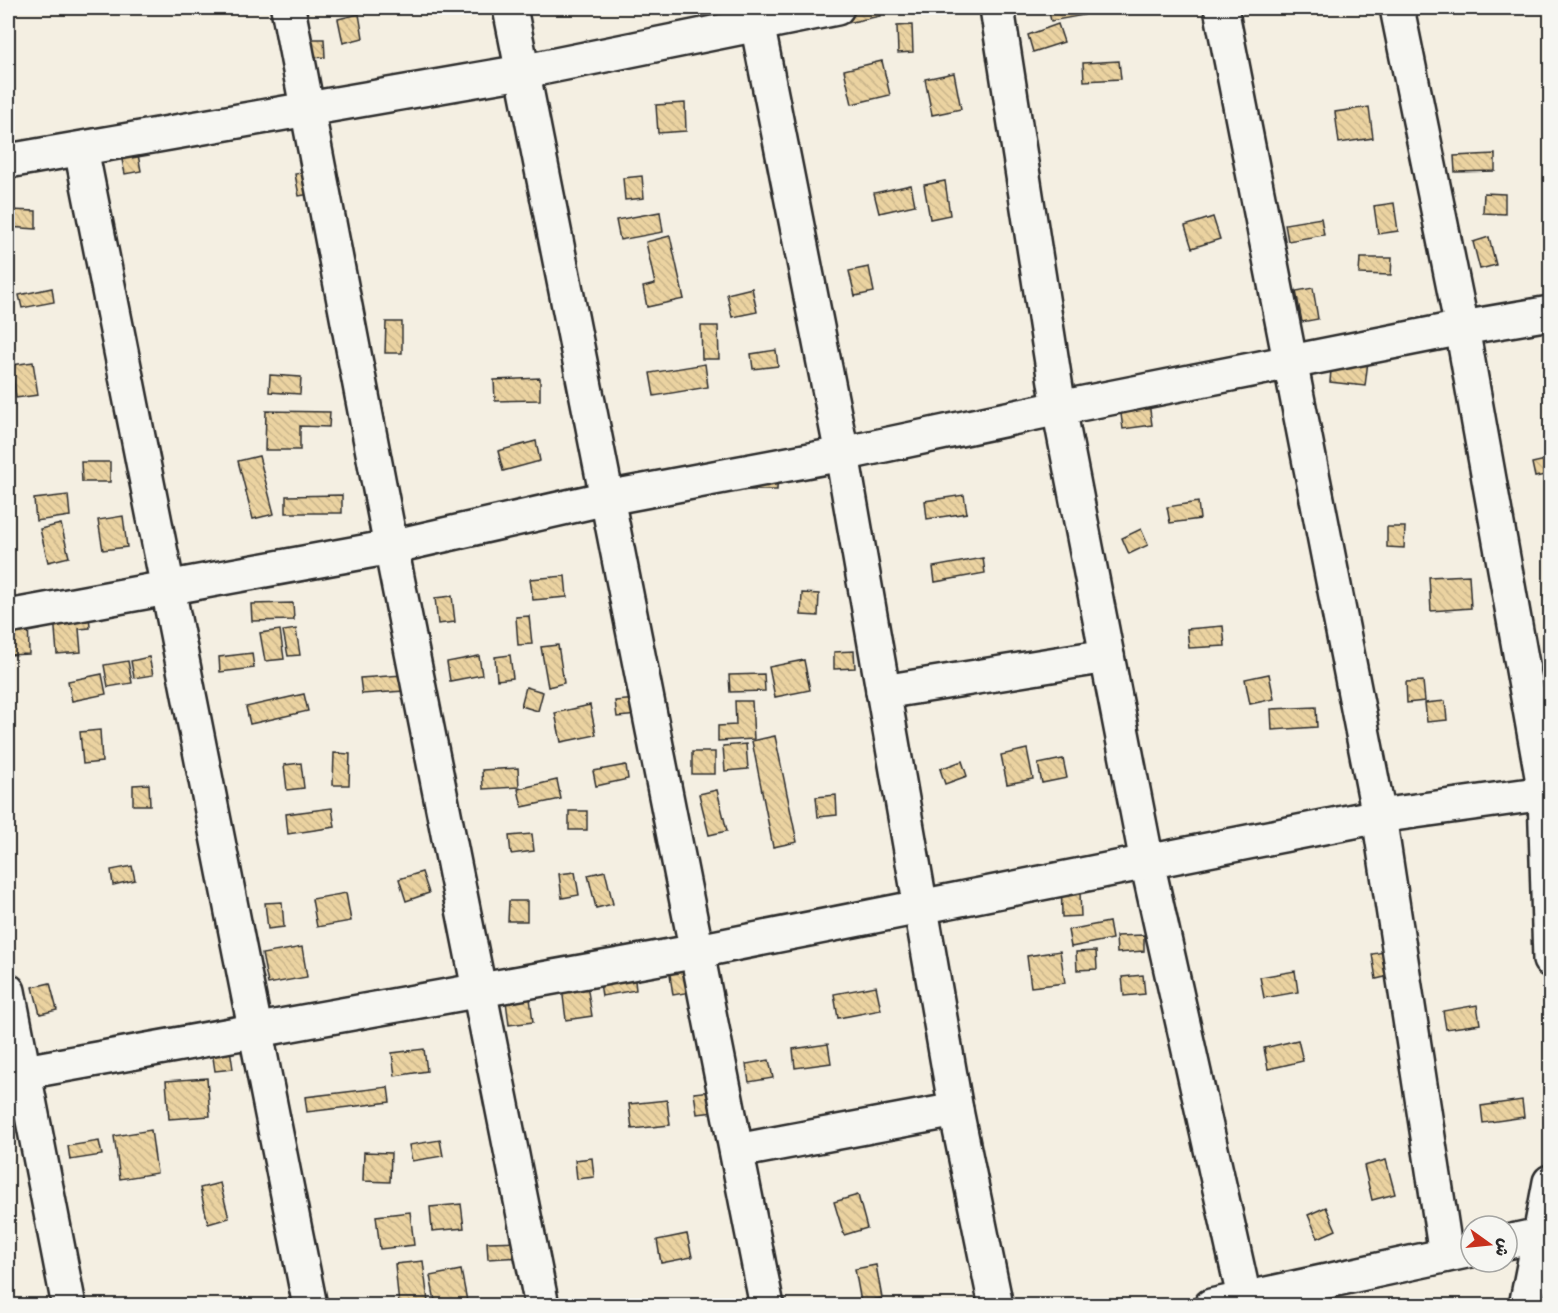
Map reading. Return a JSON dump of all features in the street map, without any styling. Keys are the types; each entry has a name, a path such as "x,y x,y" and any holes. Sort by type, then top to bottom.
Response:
{"street":[{"path":"288,8 391,547 542,1305"},
{"path":"510,8 767,1305"},
{"path":"8,160 521,72 756,15 837,8"},
{"path":"997,8 1059,408 1147,862 1245,1302"},
{"path":"1211,1305 1245,1302 1459,1253 1379,816 1221,8"},
{"path":"1397,8 1462,328 1548,786 1551,960"},
{"path":"756,15 842,454 919,907 956,1110 996,1305"},
{"path":"81,149 310,1305"},
{"path":"8,616 391,547 608,498 842,454 1059,408 1462,328 1551,313"},
{"path":"883,692 1107,656"},
{"path":"16,1073 698,951 1379,816 1548,786"},
{"path":"8,992 16,1073 69,1305"},
{"path":"737,1151 956,1110"},
{"path":"1526,1305 1551,1182"},
{"path":"1519,1239 1540,1235"}],"building":[{"path":"843,8 878,8 880,16 847,23"},
{"path":"1048,8 1083,8 1084,15 1051,21"},
{"path":"359,14 363,38 343,43 338,19"},
{"path":"1058,24 1064,42 1033,52 1028,35"},
{"path":"912,25 913,52 898,53 897,26"},
{"path":"310,39 324,39 325,57 311,58"},
{"path":"882,61 890,95 852,104 844,70"},
{"path":"1119,61 1121,79 1084,81 1083,63"},
{"path":"954,73 961,109 932,115 925,79"},
{"path":"685,103 686,131 658,133 656,105"},
{"path":"1369,107 1373,138 1339,143 1335,112"},
{"path":"135,138 141,171 125,174 118,141"},
{"path":"1495,154 1495,171 1455,172 1454,156"},
{"path":"313,171 317,193 299,196 295,174"},
{"path":"642,176 644,198 625,200 623,178"},
{"path":"945,181 950,215 930,219 924,185"},
{"path":"911,185 915,205 879,213 874,193"},
{"path":"1484,193 1505,194 1505,214 1483,213"},
{"path":"1394,203 1398,231 1378,234 1374,206"},
{"path":"8,210 36,211 36,229 8,227"},
{"path":"660,212 663,232 620,240 616,220"},
{"path":"1213,217 1220,239 1192,248 1185,226"},
{"path":"1321,218 1324,235 1288,241 1285,224"},
{"path":"670,236 684,299 647,307 643,287 655,284 646,242"},
{"path":"1489,237 1496,265 1480,269 1473,242"},
{"path":"1360,258 1392,258 1391,275 1359,274"},
{"path":"869,267 874,292 855,296 849,271"},
{"path":"52,288 54,302 22,308 19,295"},
{"path":"752,288 757,312 732,317 727,294"},
{"path":"1313,288 1318,319 1302,322 1296,291"},
{"path":"386,322 402,322 402,353 385,353"},
{"path":"701,326 718,326 719,359 702,359"},
{"path":"776,350 778,366 753,369 751,354"},
{"path":"1332,358 1368,361 1365,386 1330,382"},
{"path":"33,362 38,395 16,398 12,365"},
{"path":"705,364 708,387 654,396 650,373"},
{"path":"270,375 301,377 300,394 269,392"},
{"path":"540,378 540,400 495,401 494,380"},
{"path":"1148,395 1152,425 1123,429 1119,399"},
{"path":"266,411 330,412 329,427 300,426 300,450 265,450"},
{"path":"536,441 540,461 503,471 498,451"},
{"path":"259,456 274,514 253,519 238,461"},
{"path":"1550,459 1550,474 1535,477 1532,463"},
{"path":"81,462 110,462 110,482 82,482"},
{"path":"778,466 777,490 743,490 743,467"},
{"path":"68,495 70,516 36,521 34,499"},
{"path":"342,495 342,513 286,513 286,496"},
{"path":"964,495 967,513 927,519 925,501"},
{"path":"1198,502 1200,519 1170,523 1167,507"},
{"path":"123,516 127,547 103,550 98,520"},
{"path":"61,524 69,557 48,562 40,529"},
{"path":"1387,527 1405,527 1404,548 1387,547"},
{"path":"1141,529 1148,545 1129,554 1122,538"},
{"path":"983,558 985,573 935,582 933,567"},
{"path":"1469,575 1471,608 1431,611 1429,577"},
{"path":"565,576 567,597 533,600 530,579"},
{"path":"802,593 819,594 818,616 801,615"},
{"path":"452,596 455,622 438,624 435,598"},
{"path":"88,600 90,628 79,629 81,652 57,654 53,603"},
{"path":"293,603 294,620 252,621 251,604"},
{"path":"28,615 29,654 8,655 8,616"},
{"path":"529,616 532,644 518,645 516,617"},
{"path":"1223,626 1225,646 1189,648 1187,629"},
{"path":"296,629 300,655 288,656 283,631"},
{"path":"280,630 284,659 265,661 260,633"},
{"path":"558,645 564,683 548,687 541,647"},
{"path":"854,651 855,668 834,669 834,652"},
{"path":"252,653 254,668 220,672 219,657"},
{"path":"510,655 513,678 497,680 495,657"},
{"path":"479,656 482,675 450,681 447,662"},
{"path":"149,657 153,675 134,678 131,661"},
{"path":"804,660 810,690 775,697 769,667"},
{"path":"128,661 132,683 108,687 104,665"},
{"path":"102,674 106,694 72,701 68,681"},
{"path":"764,674 765,691 730,692 729,675"},
{"path":"1269,674 1274,699 1250,704 1245,679"},
{"path":"403,675 404,691 362,694 360,678"},
{"path":"1423,681 1425,701 1407,703 1406,682"},
{"path":"526,687 543,692 538,711 521,706"},
{"path":"304,694 308,711 250,724 246,707"},
{"path":"638,699 639,715 617,717 615,701"},
{"path":"735,701 752,701 754,739 718,741 718,726 736,725"},
{"path":"1445,701 1447,720 1427,722 1425,703"},
{"path":"590,705 596,735 561,742 555,713"},
{"path":"1316,707 1317,727 1272,730 1271,709"},
{"path":"100,730 102,762 83,764 80,732"},
{"path":"775,736 797,842 773,847 752,741"},
{"path":"746,744 748,769 725,771 723,746"},
{"path":"1027,749 1033,779 1007,784 1001,755"},
{"path":"692,752 715,752 715,774 692,774"},
{"path":"334,753 350,754 349,785 333,785"},
{"path":"1063,759 1067,778 1042,783 1038,764"},
{"path":"962,761 967,776 945,784 940,769"},
{"path":"301,763 304,788 287,790 284,765"},
{"path":"626,765 628,779 596,786 593,771"},
{"path":"518,768 519,787 483,789 482,770"},
{"path":"557,780 561,799 522,807 518,789"},
{"path":"149,784 150,805 133,805 133,785"},
{"path":"717,790 727,831 709,835 699,794"},
{"path":"836,795 837,815 818,817 816,797"},
{"path":"332,808 335,827 288,834 286,814"},
{"path":"569,811 587,811 587,830 569,830"},
{"path":"532,834 534,851 511,854 509,836"},
{"path":"132,866 135,880 113,885 111,870"},
{"path":"1079,870 1081,916 1062,917 1061,871"},
{"path":"605,871 613,904 596,908 588,875"},
{"path":"422,872 429,893 406,901 399,879"},
{"path":"575,872 579,895 562,898 559,874"},
{"path":"346,893 351,921 317,927 312,899"},
{"path":"509,901 527,901 527,921 508,921"},
{"path":"282,902 284,927 268,929 265,903"},
{"path":"1109,922 1112,939 1071,947 1068,930"},
{"path":"1144,935 1144,951 1117,953 1116,936"},
{"path":"302,947 307,977 268,984 262,954"},
{"path":"1060,951 1065,983 1031,987 1027,956"},
{"path":"1096,951 1097,969 1077,970 1076,952"},
{"path":"1390,951 1394,975 1376,979 1372,954"},
{"path":"686,959 691,992 673,995 668,962"},
{"path":"1295,971 1298,992 1264,998 1260,977"},
{"path":"634,972 636,990 602,996 599,977"},
{"path":"1143,975 1145,994 1124,996 1122,977"},
{"path":"50,983 57,1010 40,1014 33,987"},
{"path":"587,985 592,1016 566,1020 562,988"},
{"path":"876,986 881,1010 838,1018 834,994"},
{"path":"529,990 533,1022 509,1025 505,993"},
{"path":"1477,1005 1480,1024 1446,1029 1443,1011"},
{"path":"1298,1040 1303,1061 1268,1069 1264,1048"},
{"path":"229,1042 233,1069 215,1071 211,1044"},
{"path":"828,1044 831,1063 795,1068 793,1049"},
{"path":"424,1049 427,1071 395,1076 392,1053"},
{"path":"769,1060 773,1078 749,1082 746,1064"},
{"path":"207,1078 210,1116 169,1119 166,1081"},
{"path":"388,1087 390,1102 307,1112 305,1097"},
{"path":"712,1091 715,1112 697,1114 694,1093"},
{"path":"667,1100 670,1125 632,1129 629,1104"},
{"path":"1522,1100 1524,1117 1483,1123 1481,1106"},
{"path":"151,1130 157,1173 120,1179 114,1136"},
{"path":"8,1132 12,1132 12,1152 8,1152"},
{"path":"440,1140 443,1156 412,1161 409,1145"},
{"path":"99,1141 102,1155 70,1160 68,1146"},
{"path":"364,1152 391,1153 390,1182 363,1181"},
{"path":"592,1158 594,1177 577,1179 575,1160"},
{"path":"1386,1160 1395,1194 1372,1200 1364,1166"},
{"path":"220,1183 229,1218 208,1224 200,1188"},
{"path":"858,1195 867,1228 844,1235 834,1202"},
{"path":"461,1204 464,1228 432,1231 430,1207"},
{"path":"1326,1207 1336,1230 1318,1238 1308,1215"},
{"path":"410,1212 414,1245 380,1249 376,1216"},
{"path":"687,1234 692,1257 661,1263 657,1240"},
{"path":"522,1241 523,1257 488,1259 487,1242"},
{"path":"423,1261 428,1302 399,1305 395,1264"},
{"path":"876,1265 882,1298 861,1302 855,1269"},
{"path":"461,1270 467,1301 448,1306 436,1306 430,1276"}]}
